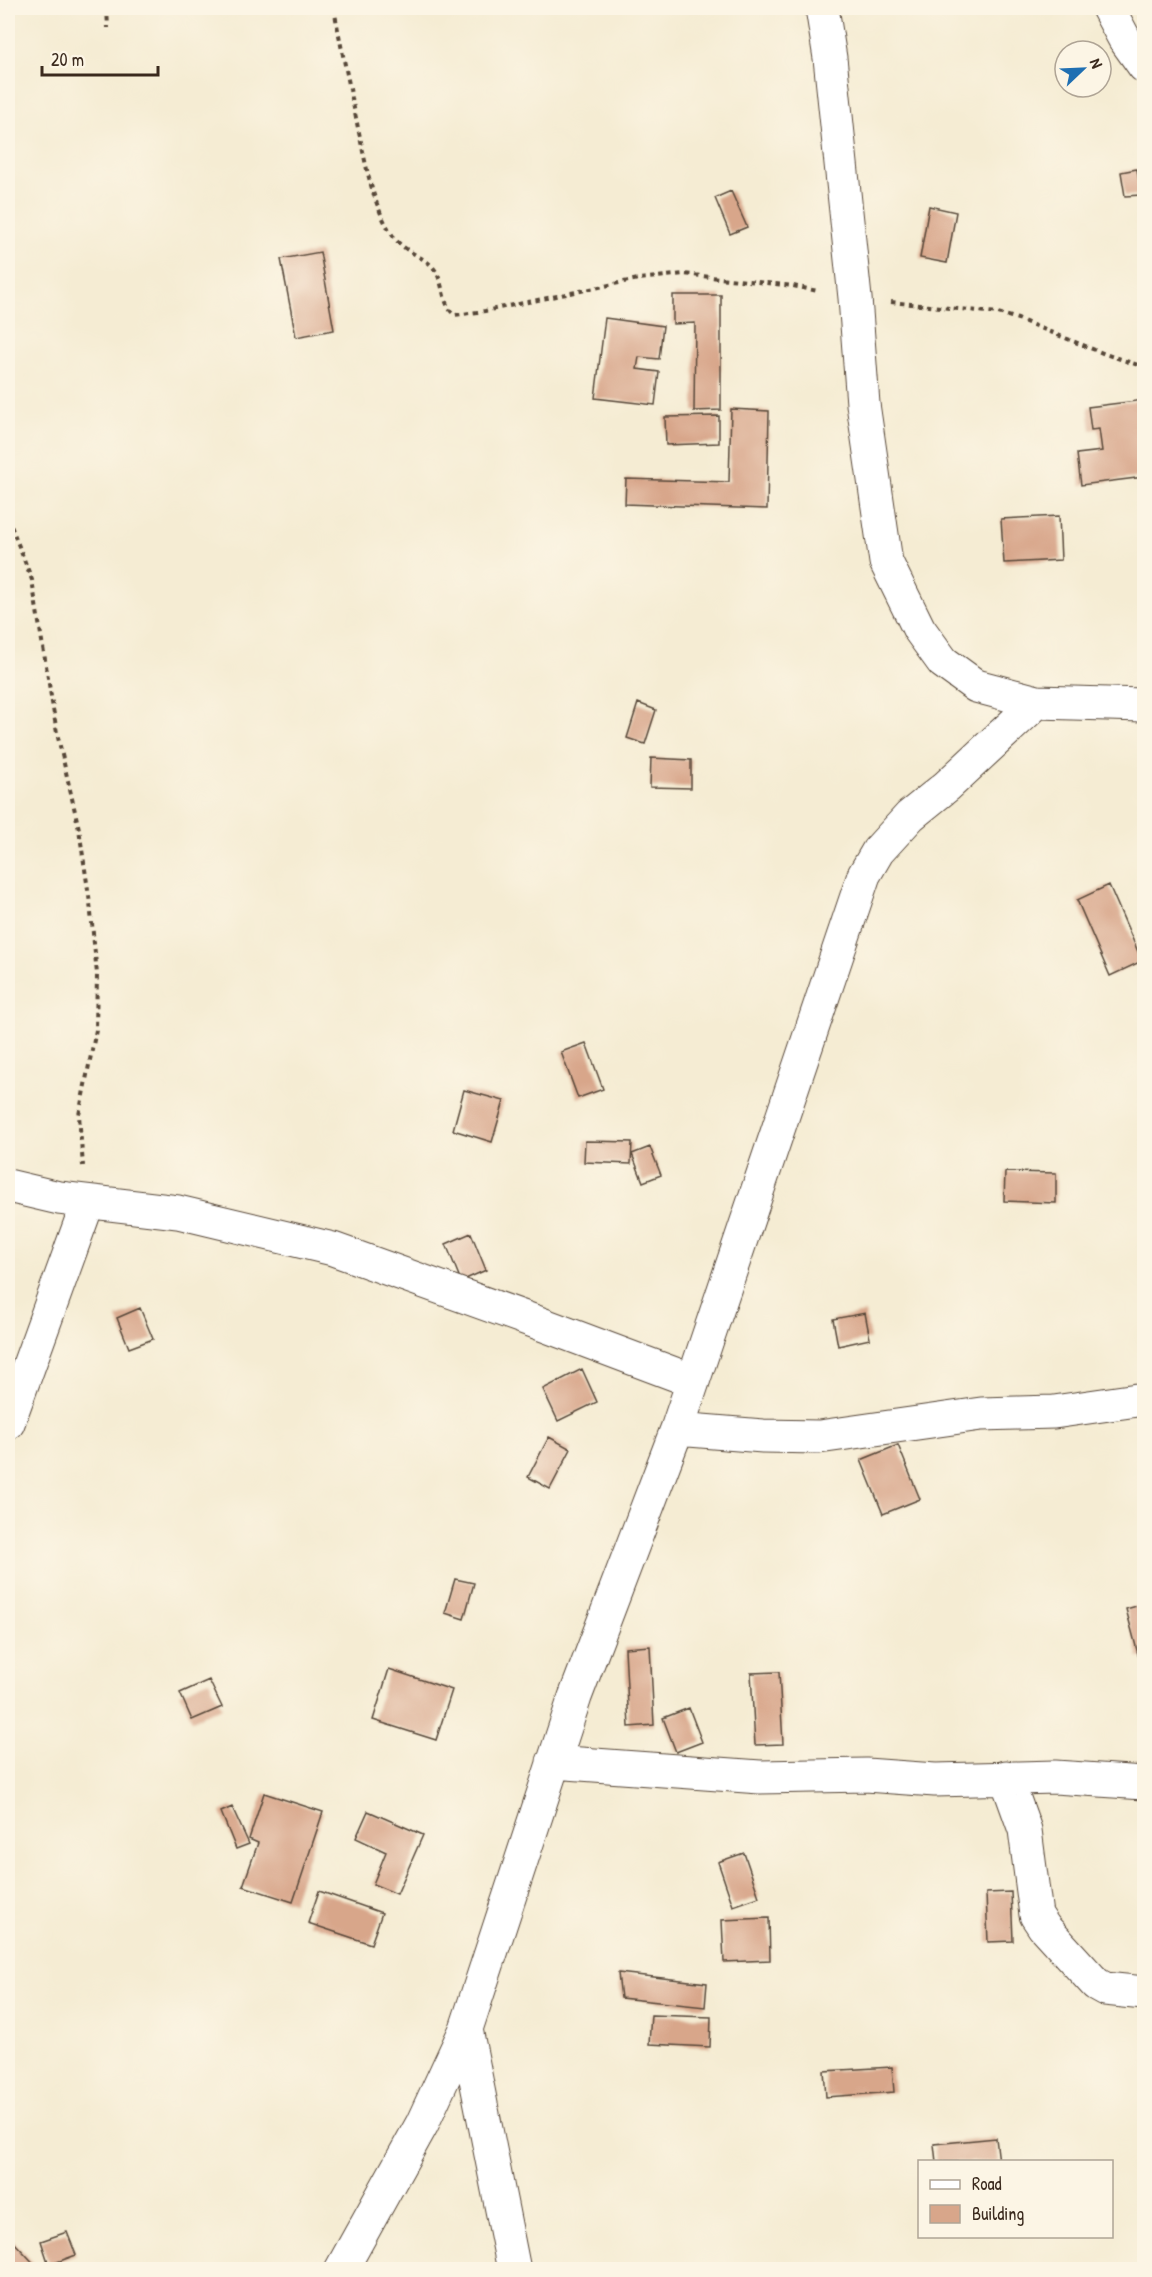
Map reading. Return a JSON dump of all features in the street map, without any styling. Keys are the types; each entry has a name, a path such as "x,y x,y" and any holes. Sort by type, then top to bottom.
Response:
{"street":[{"path":"822,8 830,58 855,298 863,404 886,562 919,629 943,662 976,686 1037,702 1144,705"},
{"path":"1108,8 1124,38 1144,66"},
{"path":"341,2270 422,2124 466,2029 575,1697 677,1429 864,875 878,851 910,816 947,786 1037,702"},
{"path":"8,1186 59,1198 178,1212 333,1249 693,1381"},
{"path":"8,1423 88,1202"},
{"path":"677,1429 763,1436 819,1437 981,1414 1054,1412 1144,1399"},
{"path":"553,1762 760,1777 866,1775 935,1780 1055,1777 1144,1782"},
{"path":"1006,1777 1025,1830 1036,1915 1044,1927 1096,1984 1105,1989 1144,1993"},
{"path":"466,2029 514,2270"}],"path":[{"path":"107,8 108,28"},
{"path":"334,8 369,180 393,237 410,254 430,264 437,272 450,310 456,315 638,279 684,274 794,286 855,298 998,313 1018,318 1105,354 1144,367"},
{"path":"8,518 32,580 57,733 79,829 90,903 97,974 96,1030 79,1116 81,1156 88,1202"}],"building":[{"path":"1137,169 1141,195 1125,196 1121,172"},
{"path":"731,191 747,227 730,234 715,198"},
{"path":"929,206 956,212 947,263 920,258"},
{"path":"320,252 334,330 296,337 281,259"},
{"path":"673,295 721,295 721,410 694,411 695,323 673,324"},
{"path":"605,318 663,326 659,359 639,357 637,369 659,372 655,405 595,398"},
{"path":"1144,400 1144,477 1081,485 1077,454 1102,451 1099,429 1091,430 1088,407"},
{"path":"731,409 769,411 767,509 625,504 626,479 729,482"},
{"path":"719,416 719,443 666,445 665,417"},
{"path":"1059,516 1061,560 1004,563 1001,519"},
{"path":"638,703 656,710 645,744 627,738"},
{"path":"651,758 691,760 691,788 650,787"},
{"path":"1109,885 1142,961 1110,976 1077,900"},
{"path":"586,1043 603,1089 578,1098 561,1052"},
{"path":"464,1090 504,1101 492,1142 453,1130"},
{"path":"585,1141 632,1142 631,1164 584,1162"},
{"path":"650,1147 661,1175 643,1182 632,1154"},
{"path":"1005,1172 1056,1173 1056,1203 1004,1201"},
{"path":"471,1233 486,1270 461,1281 446,1244"},
{"path":"140,1308 153,1339 129,1348 117,1318"},
{"path":"865,1313 870,1339 838,1346 833,1319"},
{"path":"582,1369 597,1402 558,1421 543,1389"},
{"path":"549,1437 571,1449 550,1489 528,1477"},
{"path":"898,1445 920,1499 883,1514 861,1460"},
{"path":"455,1579 474,1583 464,1619 445,1613"},
{"path":"1144,1604 1144,1657 1139,1658 1126,1609"},
{"path":"650,1646 654,1725 629,1727 625,1648"},
{"path":"389,1669 452,1690 436,1740 373,1720"},
{"path":"779,1672 783,1744 755,1745 751,1673"},
{"path":"209,1680 222,1707 192,1720 180,1693"},
{"path":"689,1708 702,1742 676,1752 663,1718"},
{"path":"264,1793 323,1812 293,1902 243,1886 258,1843 249,1839"},
{"path":"232,1807 249,1844 236,1849 221,1812"},
{"path":"368,1811 423,1835 397,1894 373,1884 386,1852 356,1838"},
{"path":"744,1853 759,1897 733,1906 718,1862"},
{"path":"319,1891 382,1913 371,1944 308,1923"},
{"path":"1011,1892 1013,1941 988,1942 986,1893"},
{"path":"769,1918 770,1960 724,1962 722,1920"},
{"path":"618,1973 707,1983 705,2007 621,1998"},
{"path":"651,2015 711,2017 710,2047 649,2044"},
{"path":"892,2067 894,2092 826,2097 824,2071"},
{"path":"996,2138 999,2160 936,2160 934,2144"},
{"path":"67,2232 76,2255 49,2265 41,2241"},
{"path":"12,2240 40,2270 8,2270 8,2245"}]}
